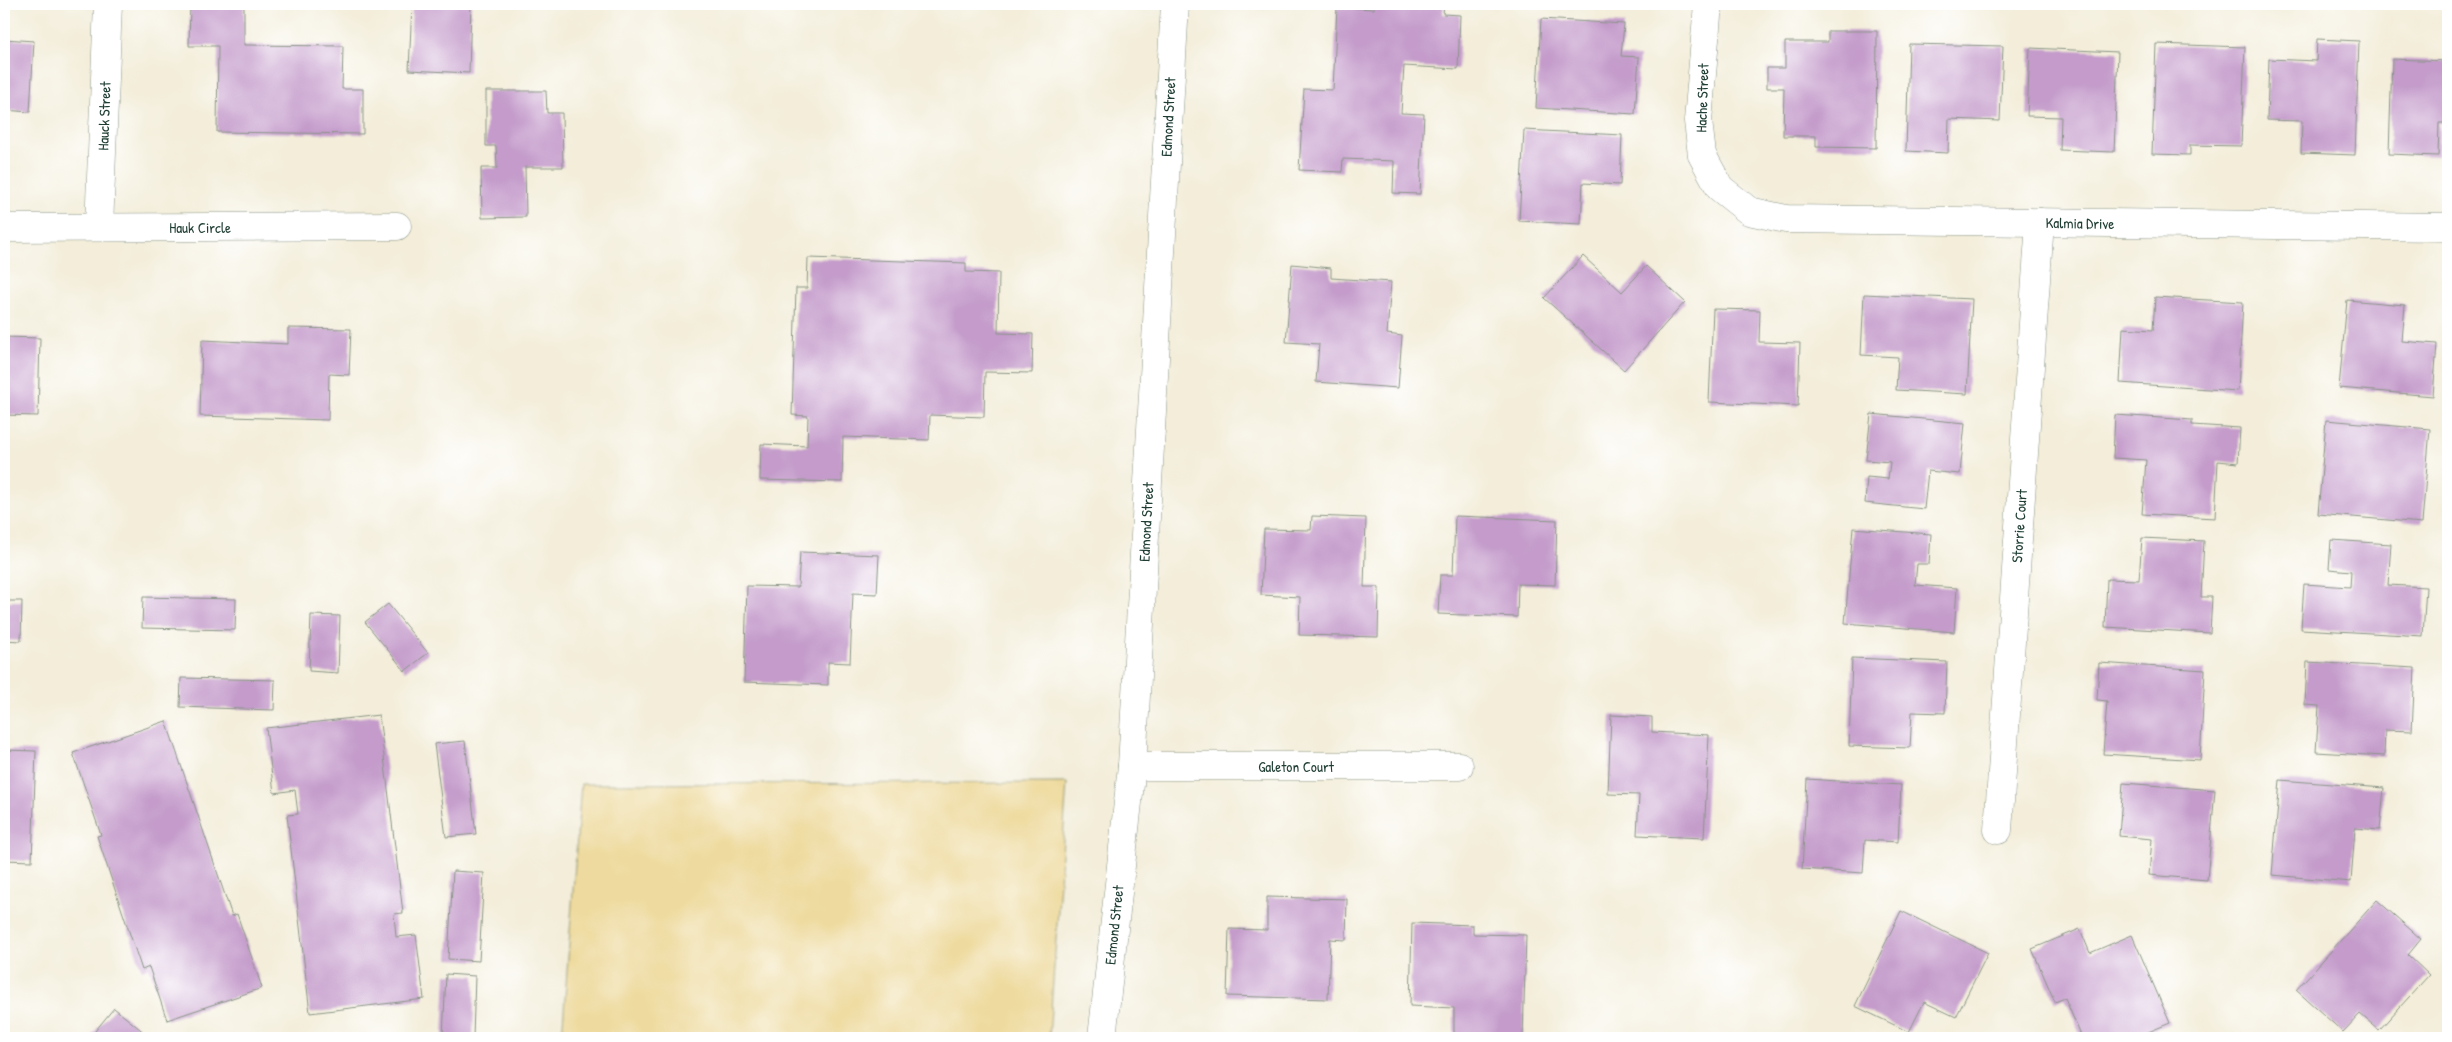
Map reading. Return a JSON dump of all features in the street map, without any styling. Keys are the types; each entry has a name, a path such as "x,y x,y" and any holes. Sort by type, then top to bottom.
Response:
{"street":[{"name":"Hauck Street","path":"99,228 108,4"},
{"name":"Edmond Street","path":"1102,1038 1132,766 1175,4"},
{"name":"Hache Street","path":"1708,4 1698,121 1702,155 1720,188"},
{"name":"Kalmia Drive","path":"1720,188 1749,211 1786,220 2448,227"},
{"name":"Storrie Court","path":"1998,830 2040,222"},
{"name":"Hauk Circle","path":"4,228 397,226"},
{"name":"Galeton Court","path":"1132,766 1460,766"}],"sand":[{"path":"1067,783 1049,1038 562,1038 581,784"}],"building":[{"path":"190,4 244,4 244,45 343,46 342,89 363,89 363,134 217,132 218,46 189,46"},
{"path":"412,4 471,4 469,73 409,70"},
{"path":"1375,4 1444,4 1443,14 1460,15 1458,69 1404,66 1401,113 1424,114 1420,194 1393,193 1394,161 1343,159 1342,172 1299,170 1304,89 1333,90 1337,7 1374,9"},
{"path":"1541,19 1624,24 1621,56 1639,57 1635,114 1536,108"},
{"path":"1828,31 1877,31 1876,148 1816,147 1816,136 1783,136 1784,88 1767,88 1767,68 1785,68 1785,42 1828,42"},
{"path":"4,39 34,41 30,112 4,110"},
{"path":"2317,39 2359,41 2355,155 2301,153 2302,121 2267,120 2269,59 2316,61"},
{"path":"1909,44 2003,46 2000,121 1949,119 1948,153 1906,151"},
{"path":"2156,44 2245,47 2241,146 2190,145 2190,155 2152,154"},
{"path":"2030,48 2118,52 2114,152 2060,150 2061,117 2027,116"},
{"path":"2392,59 2448,61 2448,123 2439,123 2438,156 2389,154"},
{"path":"486,91 546,91 547,113 562,113 563,167 525,167 526,217 482,218 481,168 497,168 496,146 486,146"},
{"path":"1524,130 1622,135 1620,185 1583,183 1581,224 1519,221"},
{"path":"1583,256 1622,292 1646,266 1685,302 1624,370 1544,298"},
{"path":"808,258 966,263 966,272 999,273 998,333 1033,334 1032,373 985,372 984,417 930,415 929,440 843,437 842,482 760,480 761,444 807,446 808,416 792,415 796,288 807,288"},
{"path":"1292,264 1331,268 1331,278 1391,282 1387,334 1402,336 1398,388 1316,382 1319,344 1286,342"},
{"path":"1864,294 1972,299 1967,394 1896,390 1898,357 1861,355"},
{"path":"2155,297 2243,302 2238,391 2120,383 2123,328 2153,330"},
{"path":"2347,300 2405,305 2402,341 2437,344 2433,396 2339,388"},
{"path":"1713,309 1760,310 1759,342 1800,343 1798,406 1709,402"},
{"path":"288,328 351,329 349,375 329,374 328,420 200,416 202,340 288,344"},
{"path":"4,337 40,338 38,416 4,415"},
{"path":"1871,414 1965,423 1960,474 1928,471 1924,509 1865,503 1867,477 1888,479 1890,462 1866,460"},
{"path":"2115,415 2192,420 2192,425 2240,428 2238,463 2218,461 2215,518 2142,514 2146,460 2113,458"},
{"path":"2326,420 2430,429 2422,523 2318,514"},
{"path":"1312,516 1366,518 1364,587 1379,587 1378,637 1299,635 1300,597 1261,595 1264,529 1311,530"},
{"path":"1455,516 1557,520 1555,585 1518,584 1517,617 1438,614 1440,575 1453,575"},
{"path":"1853,528 1931,534 1929,564 1917,564 1915,585 1957,588 1954,632 1845,623"},
{"path":"2142,538 2204,541 2201,597 2212,597 2210,633 2105,627 2107,579 2139,580"},
{"path":"2331,540 2391,544 2388,585 2426,587 2423,636 2301,629 2304,584 2350,587 2351,571 2329,569"},
{"path":"800,552 879,555 877,594 853,593 850,663 828,662 828,685 744,682 747,586 798,587"},
{"path":"143,597 236,599 235,630 142,628"},
{"path":"4,601 22,601 21,641 4,640"},
{"path":"388,604 428,653 405,671 365,622"},
{"path":"311,615 340,616 338,673 309,671"},
{"path":"1852,658 1947,662 1945,713 1912,712 1910,748 1849,746"},
{"path":"2307,662 2415,668 2412,731 2385,730 2384,756 2316,752 2319,706 2305,705"},
{"path":"2099,663 2205,670 2200,760 2103,754 2107,701 2097,700"},
{"path":"181,678 275,680 274,710 180,707"},
{"path":"379,715 403,913 394,914 396,937 416,935 424,999 310,1013 287,815 298,814 295,790 274,793 266,728"},
{"path":"1611,715 1652,717 1652,732 1709,735 1704,838 1637,835 1639,795 1608,794"},
{"path":"166,721 232,916 237,914 262,988 167,1020 149,967 142,970 97,836 101,835 73,753"},
{"path":"465,741 476,834 446,837 434,744"},
{"path":"4,750 36,751 32,861 4,860"},
{"path":"1807,779 1901,785 1898,842 1865,840 1863,873 1802,869"},
{"path":"2280,780 2384,788 2380,830 2355,828 2351,882 2272,875"},
{"path":"2123,783 2215,790 2207,880 2149,875 2152,839 2119,836"},
{"path":"453,871 484,873 479,961 448,959"},
{"path":"1267,897 1347,899 1346,940 1330,939 1328,999 1227,996 1229,929 1267,930"},
{"path":"2377,900 2421,939 2408,955 2429,975 2379,1030 2360,1014 2343,1032 2296,990"},
{"path":"1901,911 1988,953 1956,1017 1924,1002 1909,1032 1855,1006"},
{"path":"1412,923 1473,925 1473,934 1526,935 1523,1038 1454,1038 1454,1008 1410,1006"},
{"path":"2080,929 2090,953 2132,935 2170,1023 2134,1038 2082,1038 2065,998 2055,1002 2032,949"},
{"path":"446,974 475,976 473,1038 443,1037"},
{"path":"114,1008 151,1038 93,1038 91,1036"}]}
